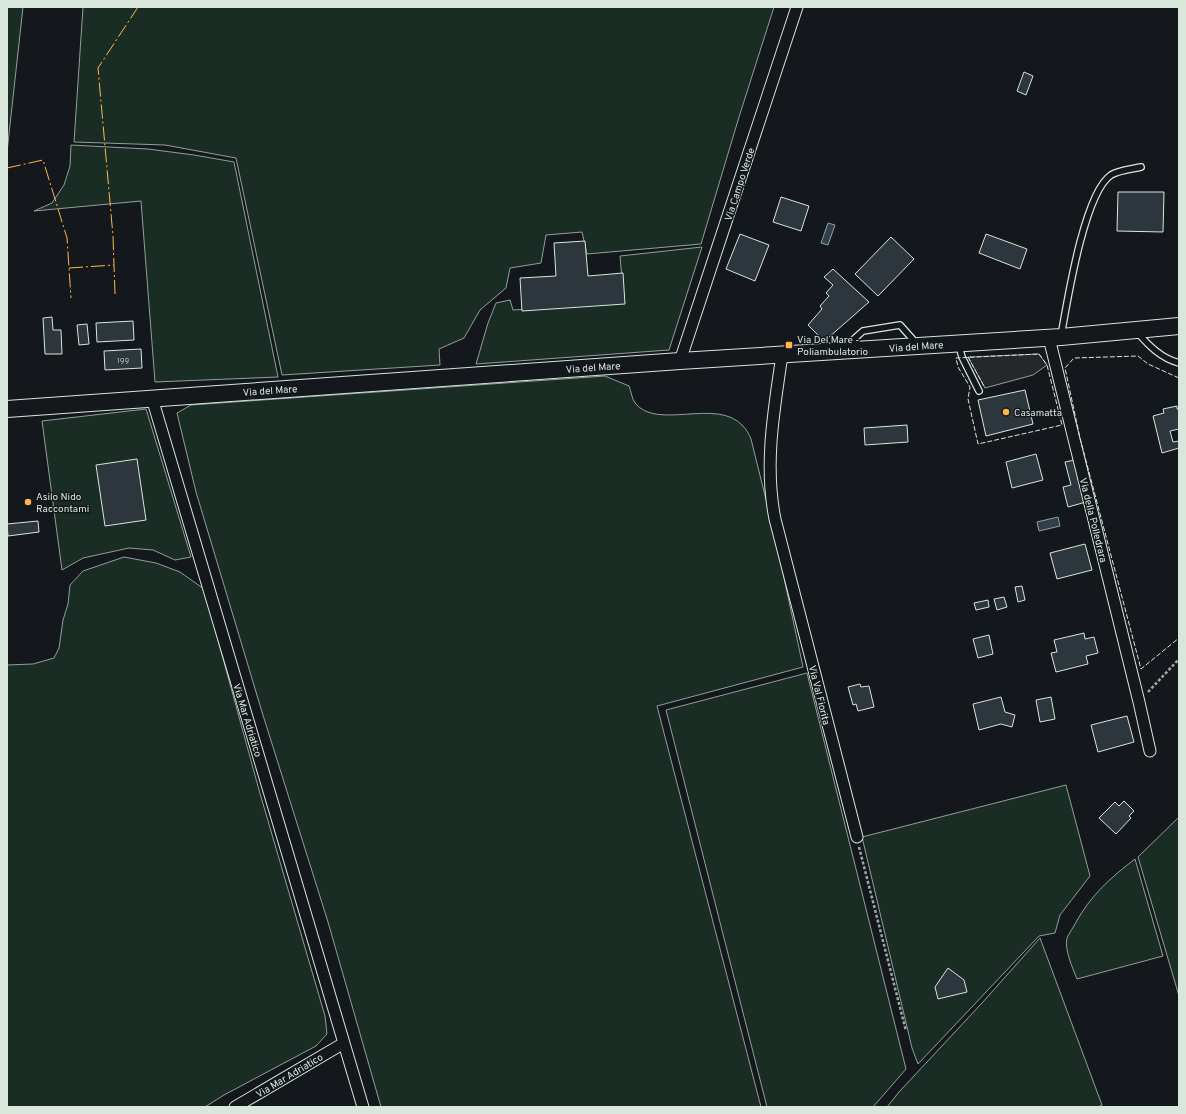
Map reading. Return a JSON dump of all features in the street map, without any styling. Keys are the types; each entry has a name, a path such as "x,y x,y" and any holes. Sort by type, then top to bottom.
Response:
{"main road":[{"name":"Via del Mare","path":"7,409 782,354 1055,338 1179,326"}],"street":[{"name":"Via Campo Verde","path":"680,361 797,7"},
{"name":"Via della Polledrara","path":"1055,338 1150,752"},
{"name":"Via Val Fiorita","path":"782,354 771,441 770,475 772,500 775,519 857,837"},
{"name":"Via Mar Adriatico","path":"152,398 363,1107"},
{"name":"Via Mar Adriatico","path":"235,1107 344,1042"}],"lane":[{"path":"1055,338 1094,199 1103,183 1111,176 1141,167"},
{"path":"842,351 863,331 900,325 918,346"},
{"path":"1136,330 1147,344 1160,355 1171,361 1179,363"},
{"path":"959,344 962,357 979,391"}],"path":[{"path":"1139,702 1179,660"},
{"path":"857,837 906,1031"}],"green space":[{"path":"7,7 23,7 7,152"},
{"path":"83,7 774,7 701,244 587,254 582,232 546,235 541,263 510,268 506,288 480,310 464,338 439,349 440,365 282,375 236,158 165,145 74,142"},
{"path":"71,145 148,149 234,162 278,377 155,382 141,201 34,211 52,203 64,185 70,166"},
{"path":"702,247 669,350 476,364 488,323 496,303 510,300 513,310 624,303 620,256"},
{"path":"605,376 629,386 635,403 645,411 672,415 703,413 718,414 732,418 743,426 751,439 776,540 803,667 657,706 761,1107 381,1107 328,922 262,712 196,492 177,413 191,405"},
{"path":"146,409 191,557 175,560 153,550 129,548 83,558 62,570 42,421"},
{"path":"124,557 156,563 180,572 204,589 259,790 325,1016 327,1034 316,1046 224,1095 205,1107 7,1107 7,665 33,664 54,658 59,648 63,620 68,604 70,585 83,571"},
{"path":"807,673 906,1069 873,1107 767,1107 666,710"},
{"path":"1066,785 1090,876 1060,915 1055,933 1039,936 918,1064 912,1048 862,837"},
{"path":"1179,817 1179,996 1138,857"},
{"path":"1135,859 1163,956 1077,979 1068,953 1066,943 1067,938 1081,914 1094,896 1117,873"},
{"path":"1040,938 1102,1105 1098,1107 887,1107 899,1092"}],"shaded area":[{"path":"1039,354 1047,365 1033,375 985,388 968,357"}],"water":[{"path":"828,223 835,225 828,245 821,243"},
{"path":"1058,517 1060,526 1039,531 1037,522"}],"building":[{"path":"1024,72 1033,76 1026,95 1017,91"},
{"path":"1118,192 1164,192 1163,232 1117,231"},
{"path":"781,197 809,206 801,231 773,222"},
{"path":"740,234 769,245 755,281 726,269"},
{"path":"986,234 1027,249 1020,269 979,253"},
{"path":"891,237 914,259 878,296 855,274"},
{"path":"585,241 588,276 623,273 625,304 522,311 520,278 556,276 554,243"},
{"path":"833,269 869,302 828,338 823,340 808,325 822,309 820,306 829,296 826,293 833,285 824,277"},
{"path":"52,317 53,330 61,330 62,354 45,354 43,318"},
{"path":"133,321 134,340 97,342 96,323"},
{"path":"87,324 89,344 79,345 77,325"},
{"path":"141,349 142,368 105,370 104,351"},
{"name":"Casamatta","path":"1025,390 1033,424 986,436 978,400"},
{"path":"1177,406 1177,409 1179,409 1179,429 1170,431 1173,442 1179,441 1179,448 1162,453 1153,416 1164,413 1163,409"},
{"path":"907,425 908,442 865,445 864,428"},
{"path":"1036,454 1043,480 1012,488 1006,462"},
{"path":"137,459 146,520 105,526 96,465"},
{"path":"1075,460 1086,502 1068,507 1063,487 1071,485 1065,462"},
{"path":"38,521 39,532 8,536 7,524"},
{"path":"1085,544 1092,570 1057,579 1050,553"},
{"path":"1022,586 1025,600 1018,602 1015,587"},
{"path":"1004,597 1007,607 997,610 994,599"},
{"path":"988,600 989,607 976,610 974,603"},
{"path":"1084,633 1085,639 1094,637 1098,653 1086,656 1088,664 1056,672 1051,653 1057,652 1054,640"},
{"path":"989,635 993,654 978,658 973,639"},
{"path":"860,684 861,687 869,686 874,707 858,711 856,704 853,705 848,687"},
{"path":"1001,697 1005,712 1015,715 1012,727 1001,724 979,730 973,704"},
{"path":"1051,697 1055,719 1040,722 1036,700"},
{"path":"1127,716 1134,742 1098,752 1091,725"},
{"path":"1124,801 1134,811 1129,816 1131,818 1116,834 1099,818 1115,802 1119,806"},
{"path":"948,968 964,980 967,992 938,999 935,987"}],"fence":[{"path":"1039,354 1047,365 1062,425 978,444 968,399 970,387 958,367 956,358 1039,354"},
{"path":"1179,378 1148,364 1138,356 1074,358 1065,368 1080,438 1141,669 1179,638"},
{"path":"968,357 985,388"}],"power":[{"path":"115,294 113,236 98,68 138,7"},
{"path":"7,168 43,160 67,238 71,298"},
{"path":"69,268 114,265"}],"place":[{"name":"Via Del Mare - Poliambulatorio","path":"789,345"},
{"name":"Casamatta","path":"1006,412"},
{"name":"Asilo Nido Raccontami","path":"28,502"}]}
